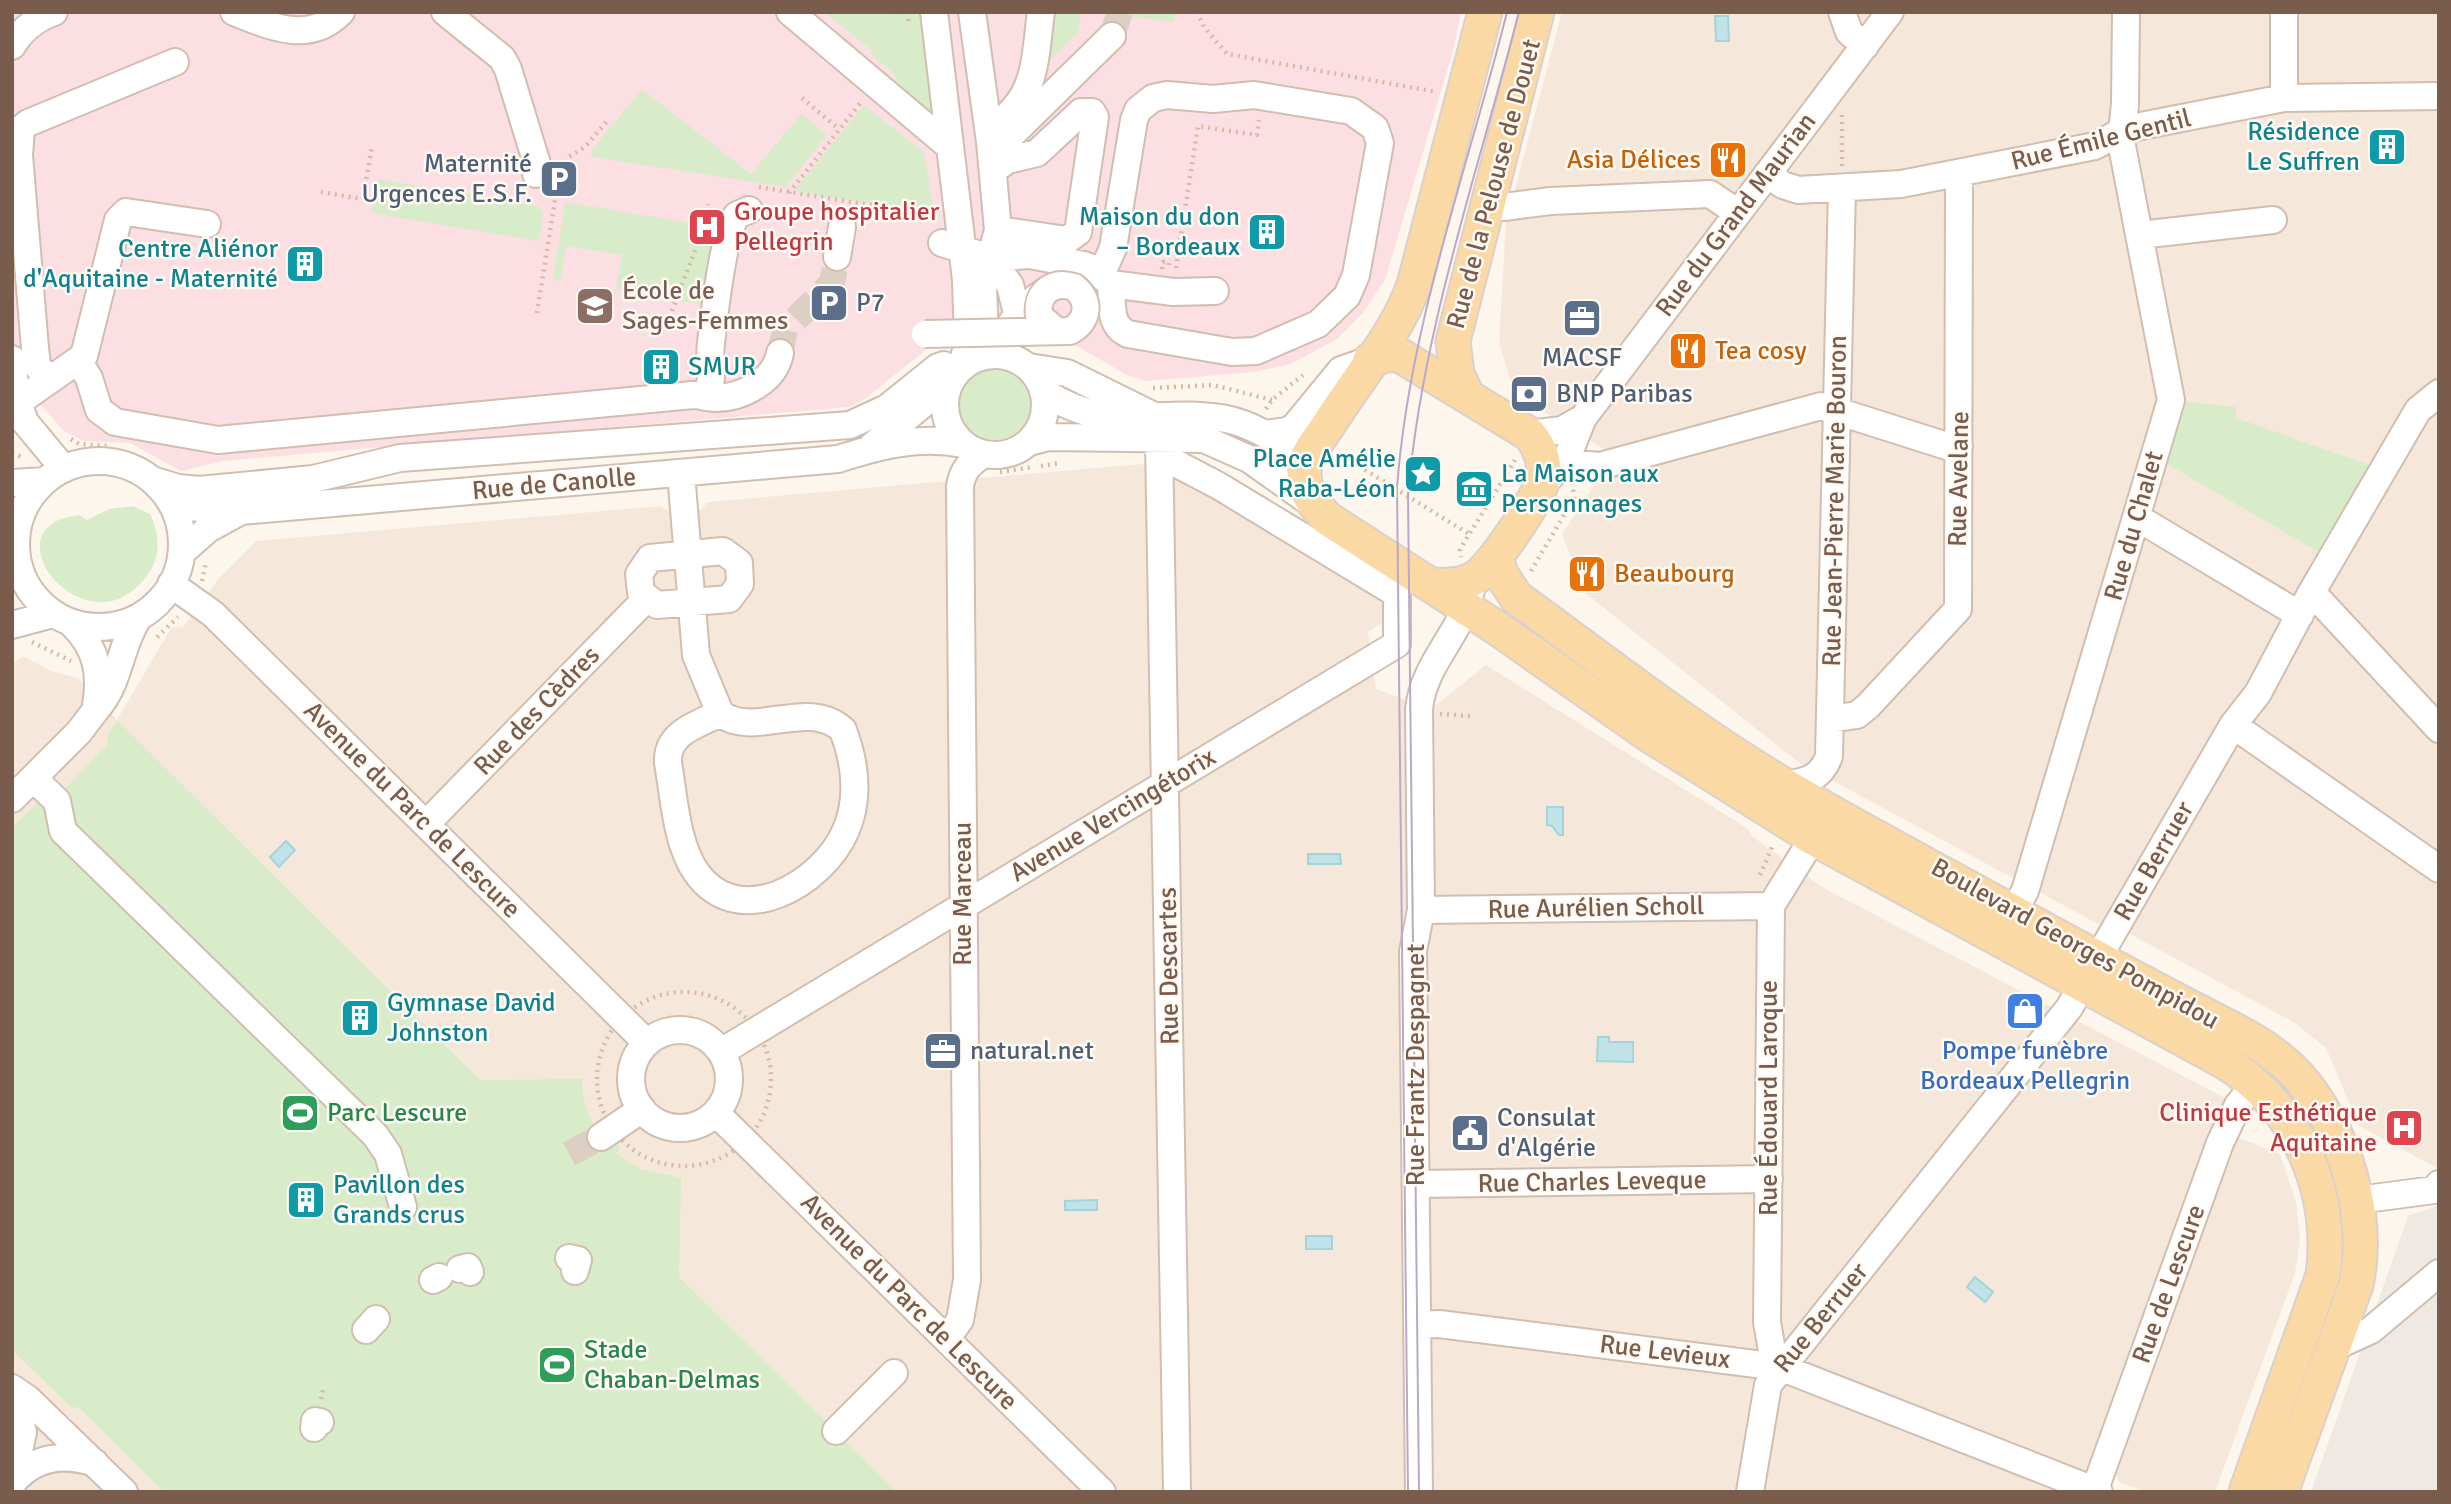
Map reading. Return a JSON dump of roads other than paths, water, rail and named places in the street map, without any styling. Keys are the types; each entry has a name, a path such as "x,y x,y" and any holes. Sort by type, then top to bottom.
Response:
{"main road":[{"name":"Rue de la Pelouse de Douet","path":"1370,360 1406,308 1414,285 1485,12"},
{"name":"Rue de la Pelouse de Douet","path":"1467,395 1457,374 1454,341 1537,12"},
{"path":"1389,354 1401,356 1467,395 1529,434 1541,453 1561,471 1479,581 1432,585 1328,519 1311,503 1306,486 1306,442 1370,360 1389,354"},
{"name":"Boulevard Georges Pompidou","path":"1479,581 1501,574 1516,597 1666,706 1784,785 2013,912 2091,972 2256,1083 2282,1110 2318,1187 2327,1227 2326,1251 2323,1275 2246,1492"},
{"name":"Boulevard Georges Pompidou","path":"1479,581 1646,733 1813,838 2091,972 2260,1045 2279,1059 2314,1099 2350,1174 2358,1200 2361,1259 2334,1347 2281,1492"}],"street":[{"path":"12,46 32,23 54,12"},
{"path":"234,12 292,31 322,27 341,12"},
{"path":"445,12 502,58 508,69 537,164 536,174"},
{"path":"790,12 949,146"},
{"path":"814,12 871,60 901,105"},
{"path":"934,12 949,146 952,245 968,343 945,399 946,416 952,431 973,449 1008,453 1029,442 1049,437 1195,438 1214,442 1249,459 1311,503"},
{"path":"956,12 963,64 983,98"},
{"path":"972,12 990,142 998,230 983,286 985,342 1003,355 1029,367 1066,373 1160,438"},
{"path":"990,142 1000,121 1022,98 1032,72 1041,12"},
{"path":"1842,12 1849,32 1865,46"},
{"name":"Rue du Grand Maurian","path":"1561,471 1583,418 1890,12"},
{"name":"Rue du Chalet","path":"2013,912 2025,891 2171,400 2121,141 2125,104 2126,12"},
{"path":"2284,12 2284,98"},
{"path":"993,170 1003,143 1112,36"},
{"path":"48,380 37,365 35,348 19,155 21,129 28,123 175,62"},
{"path":"1167,95 1213,99 1264,97 1351,111 1375,128 1380,143 1356,275 1347,296 1332,313 1302,333 1256,351 1231,352 1128,334 1118,329 1112,320 1096,272 1106,264 1113,248 1138,110 1153,98 1167,95"},
{"name":"Rue Émile Gentil","path":"1767,174 1783,185 1798,190 1901,184 1959,175 2095,146 2122,131 2284,98 2439,96"},
{"path":"993,170 1008,160 1037,153 1082,112 1092,113 1095,117 1078,232 1074,238 1067,240 998,230"},
{"name":"Rue Avelane","path":"1830,719 1857,715 1868,706 1958,609 1959,175"},
{"name":"Rue Jean-Pierre Marie Bouron","path":"1784,785 1807,781 1821,772 1829,757 1842,188"},
{"path":"1489,203 1504,207 1551,201 1710,194 1738,213"},
{"path":"705,397 712,374 710,345 729,234 737,215 749,210"},
{"path":"15,625 62,618 94,628 116,626 138,618 182,591 180,526 170,501 152,480 134,468 116,422 100,410 83,355 118,220 126,212 207,224"},
{"path":"2140,235 2273,220"},
{"path":"837,257 842,227"},
{"path":"952,245 990,258 1029,255 1173,292 1215,292"},
{"path":"990,258 1010,285 1018,317"},
{"path":"925,334 1066,331 1073,329 1081,323 1086,311 1084,299 1074,287 1057,285 1046,290 1040,299 1038,311 1044,323 1056,330 1069,330 1080,322 1084,311 1083,300 1073,288 1057,286 1047,291 1018,317 1003,336 1003,355"},
{"path":"12,483 24,485 55,475 125,445 218,440 602,404 655,387 705,397 723,397 755,386 769,374 780,353"},
{"path":"17,400 27,397 83,355"},
{"path":"955,375 987,355 1003,355"},
{"path":"12,359 17,400 25,422 55,475"},
{"path":"152,480 178,488 199,489 313,479 400,458 850,425 887,408 939,367 944,365 955,375"},
{"path":"1029,367 1044,391 1077,410 1131,419 1160,438"},
{"name":"Rue de Canolle","path":"867,450 955,375"},
{"path":"1029,442 1044,419 1044,391"},
{"name":"Rue Berruer","path":"1750,1492 1769,1385 1780,1367 2042,1044 2091,972 2233,725 2259,693 2305,605 2418,410 2439,393"},
{"path":"602,404 605,444"},
{"path":"1561,471 1600,466 1821,407 1836,409 1950,447 1959,446"},
{"path":"1160,438 1212,417 1243,423 1265,434 1306,442"},
{"path":"1529,434 1562,430 1583,418"},
{"name":"Avenue Vercingétorix","path":"721,1052 1397,645 1397,594 1276,521 1160,438"},
{"name":"Rue Descartes","path":"1160,438 1177,1492"},
{"name":"Rue de Canolle","path":"170,501 188,507 240,511 838,459 919,439 938,439 973,449"},
{"name":"Rue Marceau","path":"947,1338 960,1320 967,1280 960,499 963,473 973,449"},
{"path":"681,473 696,655 720,713 739,722 823,718 843,730 855,783 845,831 804,881 787,892 748,901 729,897 710,886 696,872 688,856 667,754 675,736 720,713"},
{"path":"55,475 32,496 14,533 16,576 109,660"},
{"name":"Rue de Canolle","path":"182,552 208,529 240,511"},
{"path":"2136,521 2148,524 2305,605 2320,601 2439,729"},
{"path":"723,551 739,563 740,584 729,599 657,606 641,593 639,574 650,558 687,554 723,551"},
{"name":"Rue Frantz Despagnet","path":"1419,1492 1413,951 1421,911 1422,686 1479,581"},
{"name":"Avenue du Parc de Lescure","path":"182,591 426,824 647,1043"},
{"name":"Rue des Cèdres","path":"426,824 648,598"},
{"path":"12,799 79,732 94,711 99,678 138,618"},
{"path":"2233,725 2439,869"},
{"path":"33,778 57,801 63,831 375,1135 388,1154 403,1207"},
{"path":"1771,906 1813,838"},
{"name":"Rue Aurélien Scholl","path":"1421,911 1771,906"},
{"name":"Rue Édouard Laroque","path":"1771,906 1767,1322 1772,1351 1780,1367"},
{"path":"677,1030 694,1032 709,1040 721,1052 729,1083 725,1099 716,1112 694,1125 670,1127 654,1121 642,1110 634,1097 632,1075 638,1055 647,1043 661,1034 677,1030"},
{"name":"Rue de Lescure","path":"2096,1491 2220,1143 2238,1105 2256,1083"},
{"path":"607,1133 642,1110"},
{"name":"Avenue du Parc de Lescure","path":"716,1112 1102,1492"},
{"name":"Rue Charles Leveque","path":"1416,1184 1769,1179"},
{"path":"2358,1200 2437,1188"},
{"path":"2334,1347 2371,1331 2439,1273"},
{"name":"Rue Levieux","path":"1418,1325 1439,1324 1780,1367 2096,1491"},
{"path":"843,1424 894,1373"},
{"path":"12,1389 28,1399 124,1492"},
{"path":"12,1389 23,1432 13,1484"},
{"path":"13,1484 20,1474 52,1458 74,1456 95,1463"}],"water":[{"path":"1715,16 1728,16 1729,41 1716,41"},
{"path":"1547,807 1563,807 1563,835 1559,835 1552,826 1547,825"},
{"path":"286,841 295,850 279,867 270,857"},
{"path":"1308,854 1340,854 1341,864 1308,864"},
{"path":"1598,1037 1609,1037 1609,1042 1633,1042 1633,1062 1597,1061"},
{"path":"1097,1200 1097,1210 1065,1210 1065,1201"},
{"path":"1306,1236 1332,1236 1332,1249 1306,1249"},
{"path":"1975,1277 1993,1292 1985,1302 1967,1287"}],"tunnel":[{"path":"1112,36 1120,12"},
{"path":"780,353 785,330 832,283 837,257"},
{"path":"569,1154 601,1137"}],"tram line":[{"path":"1408,1492 1397,488 1404,427 1427,307 1507,12"},
{"path":"1419,1492 1408,495 1415,433 1438,312 1519,12"}],"place":[{"name":"Résidence Le Suffren","path":"2387,147"},
{"name":"Asia Délices","path":"1728,160"},
{"name":"Maternité Urgences E.S.F.","path":"559,179"},
{"name":"Groupe hospitalier Pellegrin","path":"707,227"},
{"name":"Maison du don – Bordeaux","path":"1267,232"},
{"name":"Centre Aliénor d'Aquitaine - Maternité","path":"305,264"},
{"name":"P7","path":"829,303"},
{"name":"École de Sages-Femmes","path":"595,306"},
{"name":"MACSF","path":"1582,318"},
{"name":"Tea cosy","path":"1688,351"},
{"name":"SMUR","path":"661,367"},
{"name":"BNP Paribas","path":"1529,394"},
{"name":"Place Amélie Raba-Léon","path":"1423,474"},
{"name":"La Maison aux Personnages","path":"1474,489"},
{"name":"Beaubourg","path":"1587,574"},
{"name":"Pompe funèbre Bordeaux Pellegrin","path":"2025,1011"},
{"name":"Gymnase David Johnston","path":"360,1018"},
{"name":"natural.net","path":"943,1051"},
{"name":"Parc Lescure","path":"300,1113"},
{"name":"Clinique Esthétique Aquitaine","path":"2404,1128"},
{"name":"Consulat d'Algérie","path":"1470,1133"},
{"name":"Pavillon des Grands crus","path":"306,1200"},
{"name":"Stade Chaban-Delmas","path":"557,1365"}]}
